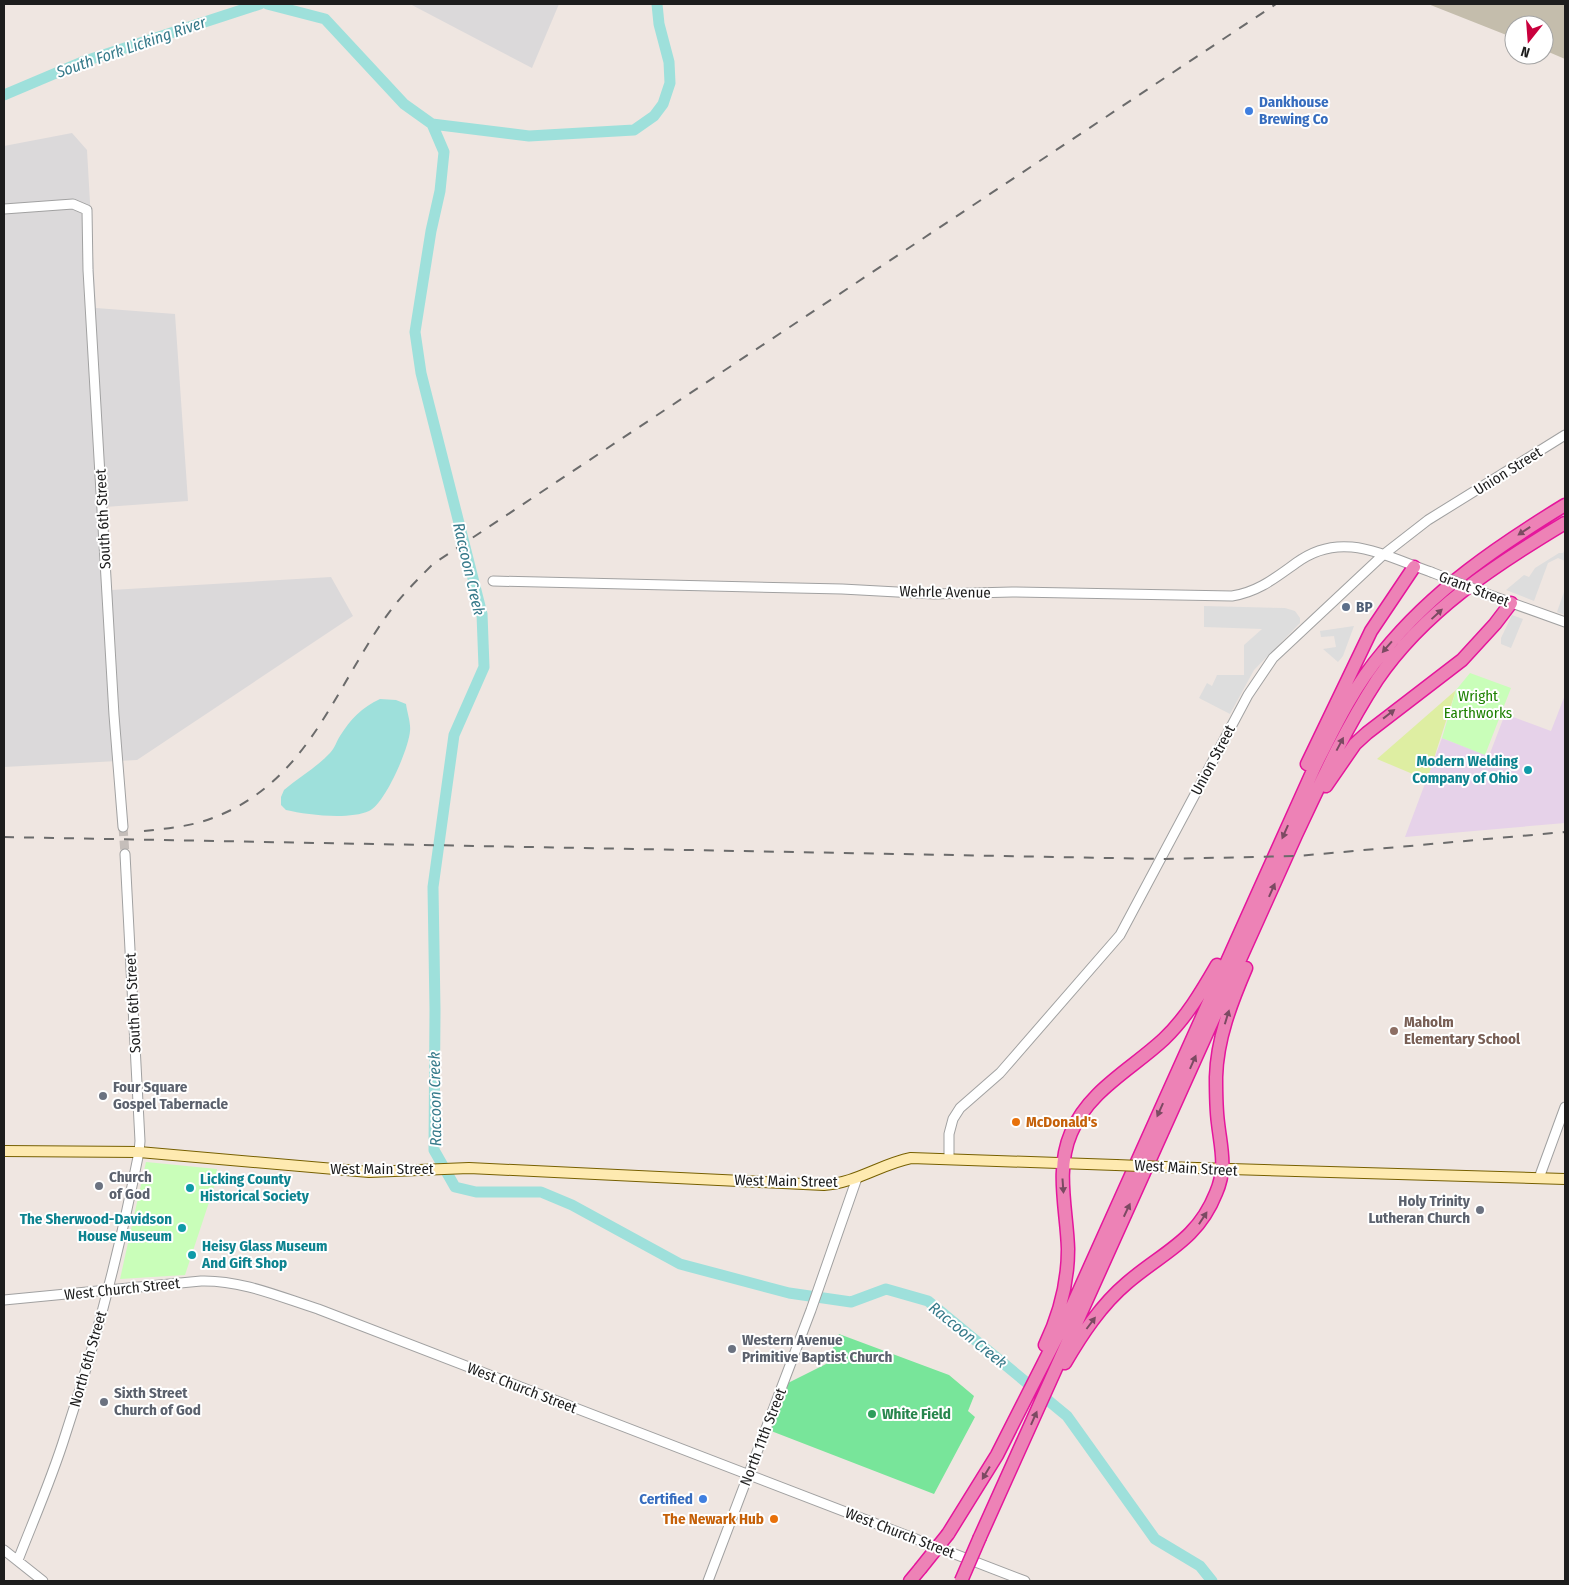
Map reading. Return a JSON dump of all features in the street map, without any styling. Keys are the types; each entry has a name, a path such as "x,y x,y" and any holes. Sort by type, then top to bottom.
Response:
{"highway":[{"path":"1047,1371 1070,1312 1237,938 1305,788 1349,700 1382,652 1423,607 1463,574 1565,505"},
{"path":"1047,1371 1341,741 1378,680 1432,618 1470,584 1565,523"},
{"path":"1305,788 1304,774 1311,756 1361,650 1382,611 1414,566"},
{"path":"1296,835 1356,744 1383,718 1462,660 1495,624 1511,603"},
{"path":"910,1581 922,1574 951,1530 1012,1427 1023,1393 1086,1330 1114,1296 1136,1276 1185,1241 1197,1228 1212,1203 1224,1170 1216,1100 1217,1058 1230,1008 1251,957 1252,934"},
{"path":"961,1581 1044,1395 1068,1249 1062,1163 1070,1133 1090,1101 1155,1047 1178,1024 1213,972 1228,943 1237,938"}],"main road":[{"name":"West Main Street","path":"4,1151 139,1152 369,1172 469,1168 824,1185 857,1178 900,1160 949,1158 1164,1168 1565,1179"}],"street":[{"name":"South 6th Street","path":"4,209 78,204 86,210 114,715 123,827"},
{"name":"Union Street","path":"949,1158 951,1126 960,1108 1000,1073 1120,935 1258,677 1284,647 1383,555 1428,520 1565,435"},
{"name":"Wehrle Avenue","path":"494,581 842,589 934,594 1012,592 1232,596 1263,586 1306,555 1324,548 1349,546 1383,555"},
{"name":"Grant Street","path":"1383,555 1565,622"},
{"name":"South 6th Street","path":"125,854 140,1141 139,1152"},
{"path":"1539,1178 1565,1107"},
{"name":"North 6th Street","path":"18,1560 65,1437 108,1289 139,1152"},
{"name":"North 11th Street","path":"708,1581 820,1287 857,1178"},
{"name":"West Church Street","path":"4,1300 108,1289 218,1281 254,1288 318,1309 1025,1581"},
{"path":"4,1550 43,1581"}],"shaded area":[{"path":"410,4 559,4 532,68"},
{"path":"1428,4 1565,4 1565,59 1554,54 1554,15 1504,15 1504,34"},
{"path":"72,133 87,150 96,308 175,314 188,501 105,507 111,590 331,577 353,616 137,760 4,767 4,146"},
{"path":"1565,549 1565,561 1558,558 1548,563 1534,601 1506,590 1524,575 1529,577 1535,568 1559,553 1563,553"},
{"path":"1565,589 1565,615 1557,612"},
{"path":"1204,606 1285,608 1295,611 1300,618 1300,623 1254,670 1230,714 1199,698 1207,683 1212,686 1217,675 1244,675 1244,645 1262,629 1204,627"},
{"path":"1512,615 1523,619 1511,648 1501,644 1501,638"},
{"path":"1354,626 1343,656 1338,662 1323,649 1336,647 1334,636 1321,637 1320,631"},
{"name":"Modern Welding Company of Ohio","path":"1565,695 1565,823 1405,837 1442,738 1489,756 1505,714 1551,731"}],"green space":[{"name":"Wright Earthworks","path":"1470,673 1511,688 1485,755 1442,738 1456,690"},
{"path":"1456,690 1427,780 1377,759"},
{"path":"146,1162 217,1169 215,1184 185,1275 120,1279"},
{"name":"White Field","path":"839,1334 949,1375 974,1396 968,1411 975,1417 934,1494 766,1429 782,1386 826,1364"}],"water":[{"path":"380,699 396,700 406,704 410,728 409,739 401,762 382,798 369,811 361,814 339,816 316,815 286,810 281,805 281,797 284,790 325,758 332,751 352,719 362,710"}],"waterway":[{"name":"South Fork Licking River","path":"4,95 82,62 260,4"},
{"name":"South Fork Licking River","path":"267,4 325,19 404,104 432,124 529,136 634,130 654,116 663,104 670,83 669,62 659,24 657,4"},
{"name":"Raccoon Creek","path":"432,124 444,152 440,191 431,231 415,332 421,373 482,614 484,667 454,735 433,887 435,1010 434,1150 455,1187 476,1192 541,1192 572,1205 680,1264 789,1293 851,1302 886,1289 928,1301 1067,1416 1155,1539 1200,1566 1212,1581"}],"tunnel":[{"path":"123,827 125,854"}],"railway":[{"path":"144,831 180,827 201,822 236,807 265,788 290,764 311,738 385,618 414,583 433,564 1276,4"},
{"path":"4,837 1161,859 1298,856 1565,832"}],"place":[{"name":"Dankhouse Brewing Co","path":"1249,111"},
{"name":"BP","path":"1346,607"},
{"name":"Modern Welding Company of Ohio","path":"1528,770"},
{"name":"Maholm Elementary School","path":"1394,1031"},
{"name":"Four Square Gospel Tabernacle","path":"103,1096"},
{"name":"McDonald's","path":"1016,1122"},
{"name":"Church of God","path":"99,1186"},
{"name":"Licking County Historical Society","path":"190,1188"},
{"name":"Holy Trinity Lutheran Church","path":"1480,1210"},
{"name":"The Sherwood-Davidson House Museum","path":"182,1228"},
{"name":"Heisy Glass Museum And Gift Shop","path":"192,1255"},
{"name":"Western Avenue Primitive Baptist Church","path":"732,1349"},
{"name":"Sixth Street Church of God","path":"104,1402"},
{"name":"White Field","path":"872,1414"},
{"name":"Certified","path":"703,1499"},
{"name":"The Newark Hub","path":"774,1519"}]}
